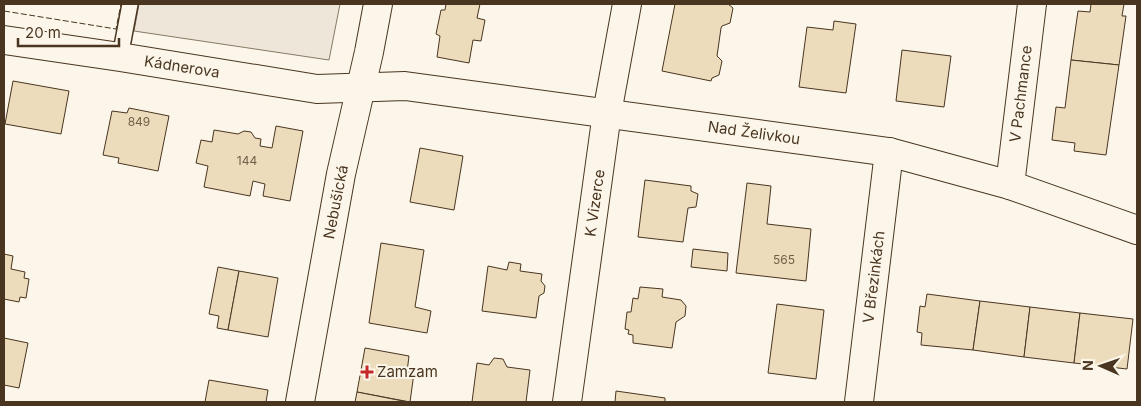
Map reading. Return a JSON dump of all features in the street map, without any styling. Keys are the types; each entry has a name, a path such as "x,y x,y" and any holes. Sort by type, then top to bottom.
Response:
{"street":[{"name":"Nebušická","path":"300,402 341,174 378,4"},
{"name":"K Vizerce","path":"567,402 607,113 627,4"},
{"name":"V Pachmance","path":"1010,184 1032,4"},
{"name":"Kádnerova","path":"4,40 317,89 360,87"},
{"name":"Nad Želivkou","path":"360,87 405,86 889,152 1010,184 1137,230"},
{"name":"V Březinkách","path":"859,402 889,152"}],"lane":[{"path":"120,57 130,4"}],"shaded area":[{"path":"139,4 340,4 329,60 134,31"}],"building":[{"path":"446,4 480,4 477,18 485,20 481,41 473,40 469,63 437,57 440,36 436,34 441,10 445,10"},
{"path":"675,4 728,4 733,8 730,23 721,28 717,56 722,61 719,75 712,78 711,81 662,71"},
{"path":"1091,4 1124,4 1122,16 1126,16 1119,65 1071,60 1078,11 1090,12"},
{"path":"834,21 856,24 846,93 799,87 807,27 833,30"},
{"path":"902,50 951,56 944,107 896,101"},
{"path":"1071,60 1119,65 1106,155 1074,151 1075,143 1052,140 1056,107 1065,108"},
{"path":"13,81 69,91 61,134 5,124"},
{"path":"129,108 169,116 158,171 118,163 119,158 103,155 112,111 127,113"},
{"path":"276,126 303,131 290,201 263,196 265,184 253,181 250,196 204,187 208,166 196,163 201,140 212,142 214,130 238,134 244,131 251,132 255,138 261,139 260,146 272,148"},
{"path":"420,148 463,156 454,210 410,202"},
{"path":"645,180 691,186 691,191 698,194 696,207 688,208 683,242 638,237"},
{"path":"747,183 771,186 767,224 811,229 806,281 736,273"},
{"path":"381,243 424,250 415,307 431,311 427,333 369,323"},
{"path":"693,249 728,253 727,271 691,267"},
{"path":"4,254 13,256 11,269 25,272 24,278 29,279 26,298 20,297 19,302 4,299"},
{"path":"509,262 521,264 520,271 542,274 541,281 545,286 544,293 539,296 536,318 482,311 488,266 507,270"},
{"path":"218,267 239,271 228,330 217,328 219,316 209,314"},
{"path":"239,271 278,278 268,337 228,330"},
{"path":"640,287 663,289 662,297 681,300 686,306 685,316 676,322 672,348 633,343 633,335 628,334 629,330 625,329 627,312 631,312 633,298 638,299"},
{"path":"927,294 980,301 973,350 921,345 922,333 917,332 920,306 925,307"},
{"path":"980,301 1030,307 1024,357 973,350"},
{"path":"777,304 824,310 816,379 768,373"},
{"path":"1030,307 1080,313 1074,363 1024,357"},
{"path":"1080,313 1133,319 1127,369 1074,363"},
{"path":"4,338 28,343 19,388 4,385"},
{"path":"365,348 409,356 407,372 414,373 410,402 357,392"},
{"path":"494,358 503,359 507,367 530,370 526,402 472,402 477,363 489,365"},
{"path":"209,380 268,390 266,402 205,402"},
{"path":"616,391 665,398 665,402 615,402"},
{"path":"357,392 408,402 355,402"}],"fence":[{"path":"4,11 116,29 121,4"}],"place":[{"name":"Zamzam","path":"367,372"}]}
